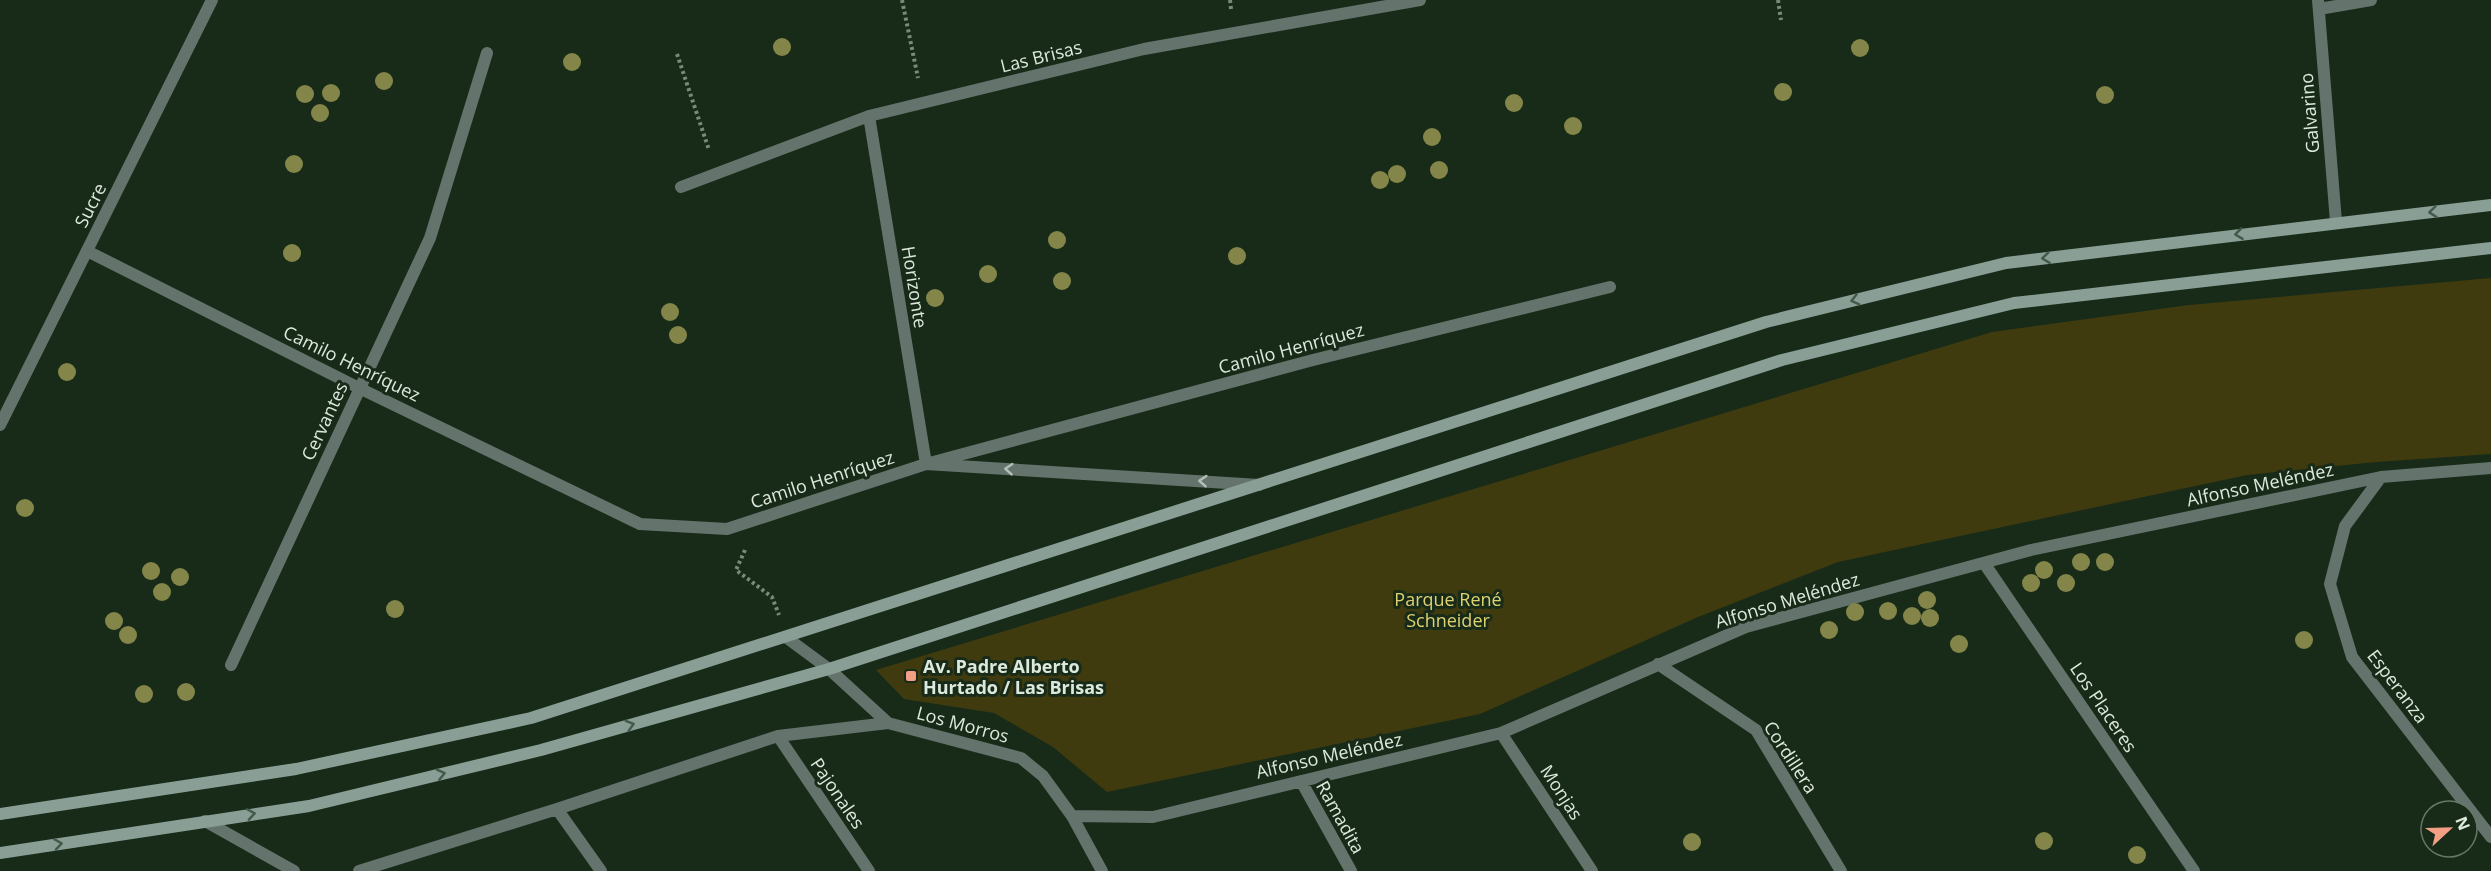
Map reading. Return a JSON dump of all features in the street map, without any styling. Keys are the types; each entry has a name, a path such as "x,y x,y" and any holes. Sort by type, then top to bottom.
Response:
{"main road":[{"path":"0,814 296,769 531,718 788,638 1766,322 2006,263 2336,222 2491,206"},
{"path":"0,853 309,806 529,753 829,669 1794,357 2014,303 2491,248"}],"street":[{"name":"Sucre","path":"0,425 212,0"},
{"name":"Las Brisas","path":"681,187 869,116 1144,49 1420,0"},
{"path":"2319,4 2371,0"},
{"name":"Galvarino","path":"2319,4 2336,222"},
{"name":"Cervantes","path":"231,665 430,238 487,53"},
{"name":"Horizonte","path":"869,116 926,464"},
{"name":"Camilo Henríquez","path":"87,251 359,388 640,524 727,529 926,464 1313,360 1610,287"},
{"path":"926,464 1262,485"},
{"name":"Alfonso Meléndez","path":"1072,816 1153,816 1501,733 1746,627 2031,550 2382,477 2491,468"},
{"name":"Esperanza","path":"2382,477 2345,526 2330,584 2352,657 2491,837"},
{"name":"Los Placeres","path":"1984,563 2194,871"},
{"name":"Los Morros","path":"788,638 829,669 888,723 1022,758 1043,776 1072,816 1102,871"},
{"name":"Cordillera","path":"1658,664 1756,730 1841,871"},
{"path":"359,871 778,736 888,723"},
{"name":"Monjas","path":"1501,733 1592,871"},
{"name":"Pajonales","path":"778,736 869,871"},
{"name":"Ramadita","path":"1301,781 1351,871"},
{"path":"557,809 601,871"},
{"path":"206,821 294,871"}],"path":[{"path":"902,0 924,104"},
{"path":"1778,0 1781,20"},
{"path":"677,54 717,174"},
{"path":"753,521 755,528 736,570 772,597"}],"green space":[{"name":"Parque René Schneider","path":"2491,278 2491,454 2376,462 2247,475 1838,562 1698,617 1480,714 1107,792 1053,747 994,713 904,699 876,670 1992,332 2189,305"}],"place":[{"name":"Av. Padre Alberto Hurtado / Las Brisas","path":"911,676"}]}
